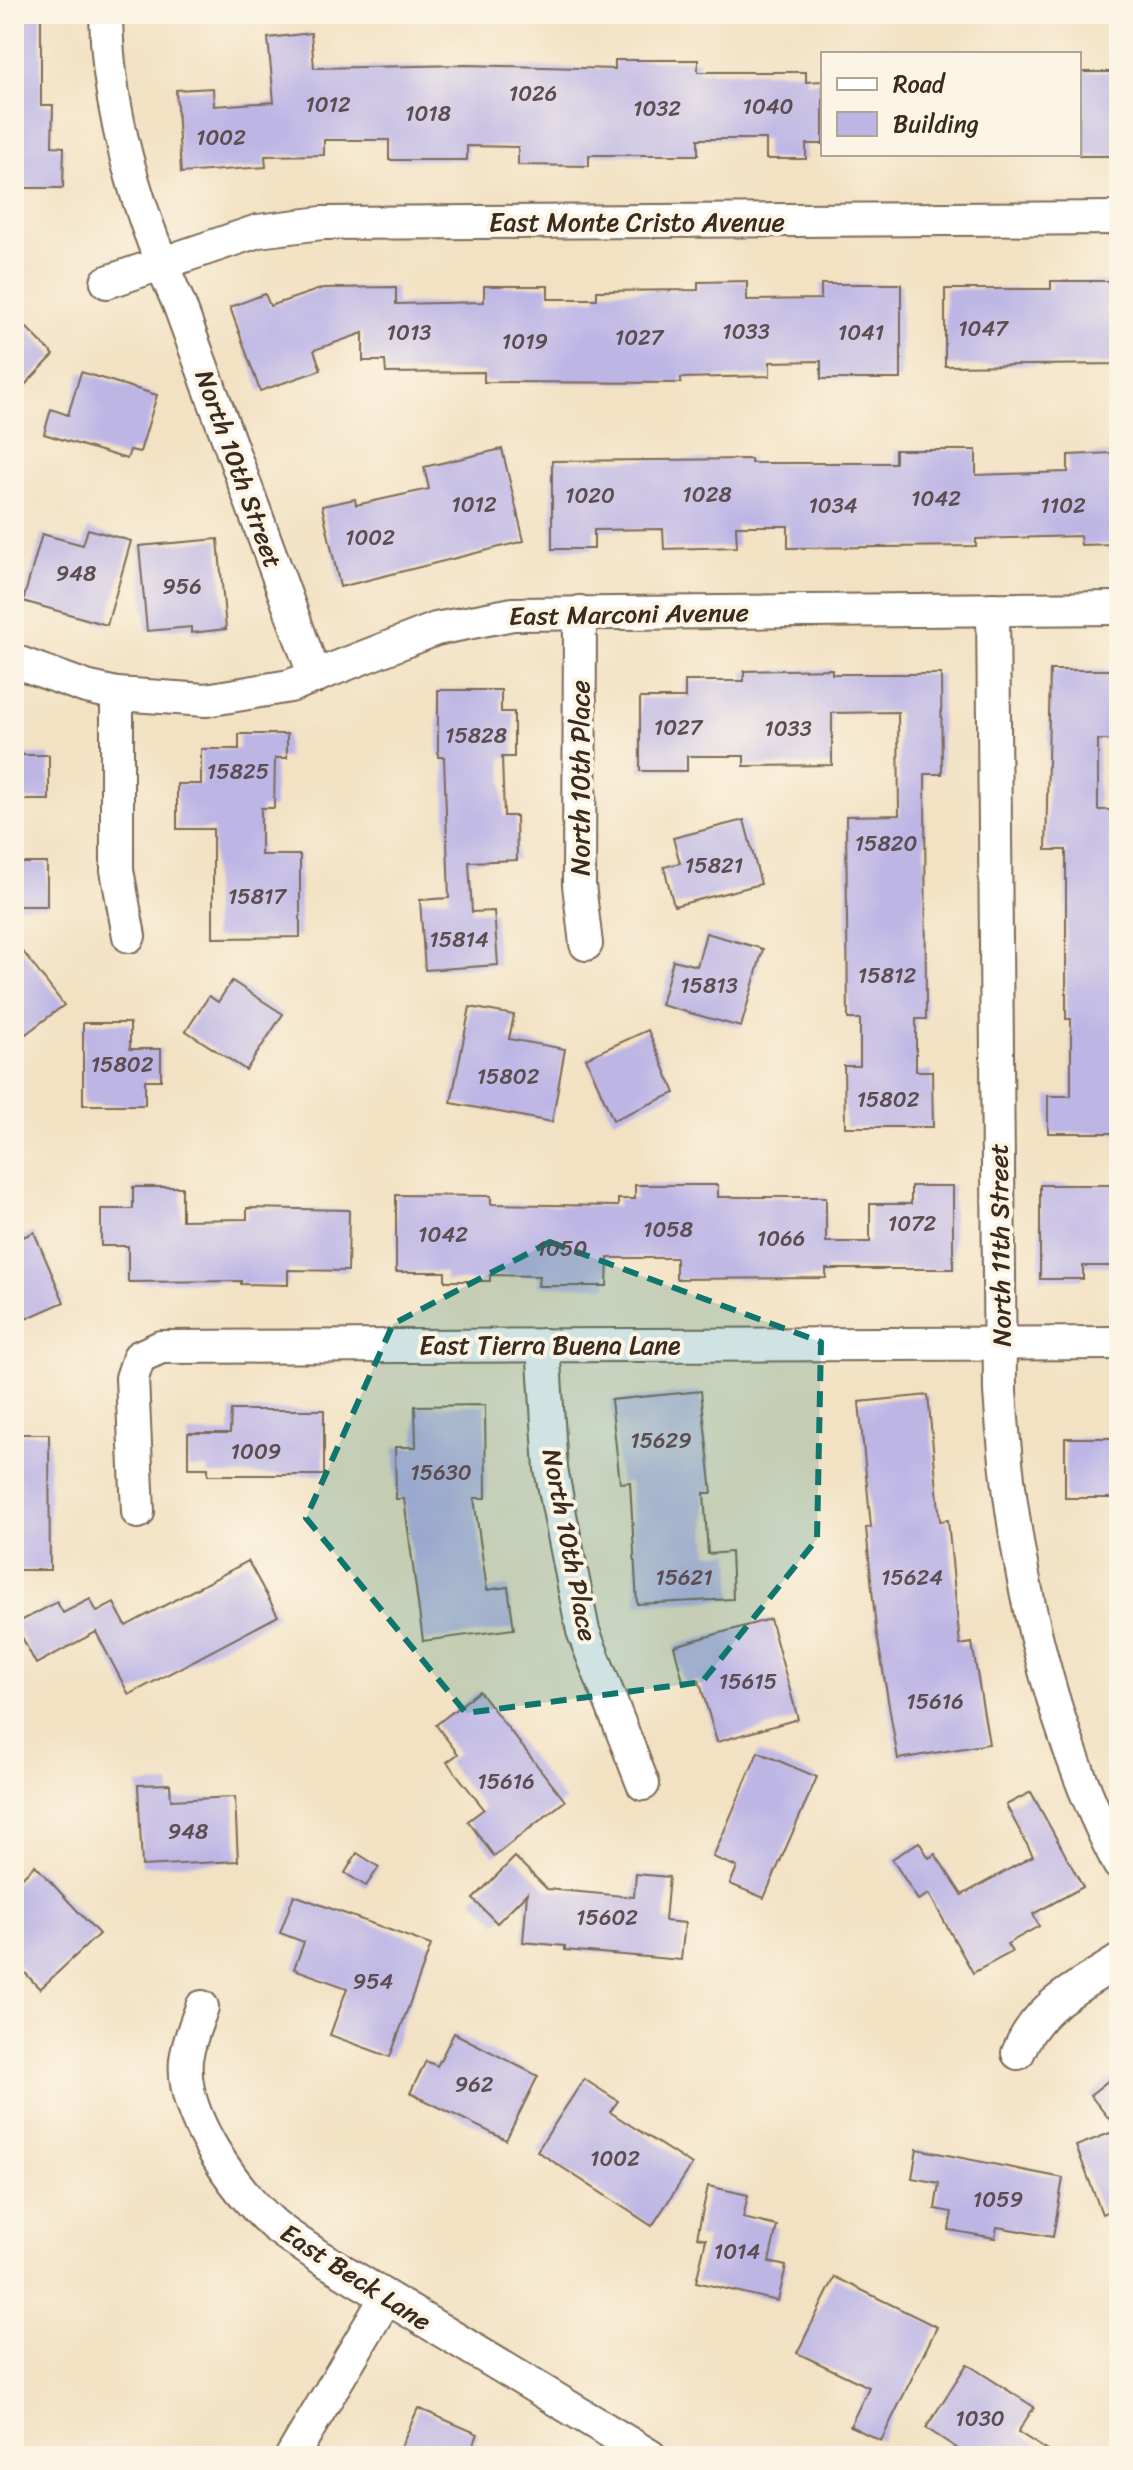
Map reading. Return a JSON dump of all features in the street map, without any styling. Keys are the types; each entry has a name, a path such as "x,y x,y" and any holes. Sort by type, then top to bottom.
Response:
{"street":[{"name":"North 10th Street","path":"106,14 120,128 161,263 179,304 315,677"},
{"name":"East Monte Cristo Avenue","path":"161,263 258,231 322,223 1119,218"},
{"path":"107,282 161,263"},
{"name":"East Marconi Avenue","path":"14,661 86,687 117,694 206,700 290,686 436,629 513,614 1119,608"},
{"name":"North 11th Street","path":"993,609 1005,1471 1038,1644 1084,1781 1119,1864"},
{"name":"North 10th Place","path":"580,612 579,885 586,944"},
{"path":"117,694 117,870 129,936"},
{"name":"East Tierra Buena Lane","path":"138,1512 132,1378 139,1357 161,1347 1119,1343"},
{"name":"North 10th Place","path":"543,1345 551,1469 583,1631 643,1784"},
{"path":"1018,2053 1027,2029 1051,2005 1119,1961"},
{"name":"East Beck Lane","path":"202,2007 186,2061 188,2089 206,2138 236,2183 273,2223 386,2298 650,2456"},
{"path":"292,2456 386,2298"}],"highlighted area":[{"path":"550,1242 821,1342 817,1539 702,1682 466,1713 306,1518 393,1324"}],"building":[{"path":"14,14 41,14 41,105 53,105 52,146 64,147 63,188 14,188"},
{"path":"311,33 314,68 467,65 615,69 615,60 698,60 698,72 806,72 806,82 821,81 821,144 806,144 806,159 766,159 766,139 698,139 698,155 589,155 589,166 518,165 518,147 467,146 467,160 389,160 389,140 324,140 324,155 265,156 266,167 181,173 176,90 213,88 214,106 274,102 268,38"},
{"path":"1081,72 1119,72 1119,156 1081,156"},
{"path":"747,281 747,300 821,299 821,284 901,284 901,379 821,379 821,361 770,362 770,376 681,378 681,383 484,382 484,372 386,373 385,361 363,361 363,333 314,350 321,370 260,391 230,307 265,294 270,306 323,288 396,287 396,304 484,302 484,286 548,286 548,299 597,299 597,291 698,290 698,282"},
{"path":"1051,281 1119,281 1119,364 945,366 945,289 1051,289"},
{"path":"14,315 54,355 14,396"},
{"path":"81,372 157,395 140,452 130,450 127,459 44,434 51,409 68,415"},
{"path":"502,449 524,541 340,587 322,506 355,499 356,505 429,489 424,467"},
{"path":"895,450 976,450 976,475 1068,472 1068,455 1113,453 1117,544 1081,545 1080,536 976,539 976,546 788,548 788,526 736,526 737,547 664,549 663,529 594,530 594,549 552,549 552,461 751,459 751,463 895,463"},
{"path":"88,529 131,541 107,625 23,601 42,534 83,545"},
{"path":"218,539 226,629 191,633 191,627 147,631 139,546"},
{"path":"832,669 832,674 941,674 942,774 925,774 926,1019 916,1019 916,1071 932,1071 933,1127 845,1127 844,1066 860,1066 860,1019 848,1019 846,816 899,815 898,712 832,713 832,765 744,766 744,756 687,756 687,771 640,771 640,698 685,698 685,681 744,681 744,671"},
{"path":"1050,670 1119,670 1119,740 1098,740 1098,810 1119,810 1119,1133 1048,1133 1048,1096 1071,1096 1071,1019 1066,1019 1066,850 1046,850"},
{"path":"438,690 501,690 501,712 514,712 514,757 502,757 504,816 516,816 517,860 469,862 472,912 494,911 498,965 425,970 420,900 449,898 444,757 438,757"},
{"path":"239,734 287,734 287,758 275,758 274,808 261,808 261,855 300,855 300,937 213,938 213,829 177,829 177,784 201,784 201,749 239,749"},
{"path":"14,755 49,755 49,800 14,800"},
{"path":"744,820 761,884 674,906 664,867 680,863 673,838"},
{"path":"14,863 47,863 47,906 14,906"},
{"path":"706,933 763,949 741,1027 661,1005 673,960 697,966"},
{"path":"14,940 64,1005 14,1043"},
{"path":"232,981 283,1014 246,1070 186,1031 209,996 218,1002"},
{"path":"470,1007 514,1015 509,1039 565,1049 552,1122 451,1103"},
{"path":"83,1023 130,1023 130,1049 161,1049 161,1080 145,1080 145,1105 83,1105"},
{"path":"648,1030 675,1093 613,1120 586,1058"},
{"path":"635,1185 718,1185 718,1197 826,1197 826,1242 870,1242 870,1204 911,1204 911,1186 953,1186 953,1269 826,1269 826,1278 676,1279 676,1258 608,1258 607,1286 538,1286 539,1276 490,1275 490,1281 445,1281 445,1272 396,1272 396,1195 491,1196 491,1204 618,1206 618,1199 635,1199"},
{"path":"1040,1185 1119,1185 1119,1266 1083,1266 1083,1279 1040,1279"},
{"path":"133,1187 182,1187 182,1220 247,1219 247,1208 349,1210 348,1271 288,1270 288,1285 241,1284 241,1281 128,1282 128,1246 101,1246 101,1209 133,1209"},
{"path":"34,1232 64,1302 14,1324 14,1241"},
{"path":"701,1391 712,1493 704,1493 708,1554 731,1552 733,1599 637,1604 630,1482 620,1483 611,1400"},
{"path":"928,1395 940,1521 948,1520 960,1645 972,1643 989,1744 898,1759 876,1629 866,1528 871,1527 859,1402"},
{"path":"485,1405 486,1498 474,1498 487,1590 508,1587 514,1629 423,1641 404,1499 396,1499 395,1447 416,1447 415,1406"},
{"path":"231,1410 324,1410 324,1475 208,1475 208,1468 188,1468 188,1433 230,1433"},
{"path":"14,1434 49,1434 50,1570 14,1570"},
{"path":"1065,1438 1119,1438 1119,1498 1065,1498"},
{"path":"248,1561 278,1616 129,1695 96,1632 36,1664 15,1624 57,1602 63,1613 90,1599 97,1612 114,1603 126,1626"},
{"path":"770,1619 798,1719 717,1742 699,1680 684,1685 674,1646"},
{"path":"479,1691 565,1801 494,1856 468,1821 484,1809 447,1762 458,1754 436,1725"},
{"path":"758,1752 817,1777 764,1898 730,1884 737,1867 713,1857"},
{"path":"170,1784 171,1800 235,1797 238,1861 142,1866 138,1785"},
{"path":"1031,1792 1083,1887 1033,1914 1039,1926 1007,1944 1012,1952 973,1973 929,1894 918,1900 892,1859 919,1842 929,1858 935,1854 962,1895 1033,1856 1006,1805"},
{"path":"357,1853 379,1867 366,1886 345,1873"},
{"path":"515,1857 547,1889 634,1897 636,1874 669,1877 665,1921 685,1923 681,1960 565,1950 565,1946 523,1942 527,1893 497,1923 473,1899"},
{"path":"35,1865 99,1934 40,1989 14,1961 14,1885"},
{"path":"294,1895 431,1945 390,2057 330,2035 347,1988 294,1969 304,1942 280,1933"},
{"path":"454,2033 538,2076 506,2140 410,2093 426,2061 437,2066"},
{"path":"1119,2072 1119,2207 1102,2214 1076,2146 1118,2130 1090,2095"},
{"path":"584,2079 618,2101 610,2112 692,2165 652,2226 537,2151"},
{"path":"917,2149 1063,2178 1053,2237 997,2227 995,2238 949,2230 952,2212 935,2209 939,2183 912,2178"},
{"path":"708,2186 748,2195 743,2218 777,2226 769,2262 786,2266 778,2301 696,2282 706,2239 697,2237"},
{"path":"835,2277 937,2327 881,2441 850,2426 869,2387 797,2353"},
{"path":"967,2364 1034,2407 1018,2432 1056,2456 969,2456 926,2428"},
{"path":"418,2408 478,2434 469,2456 397,2456"}]}
